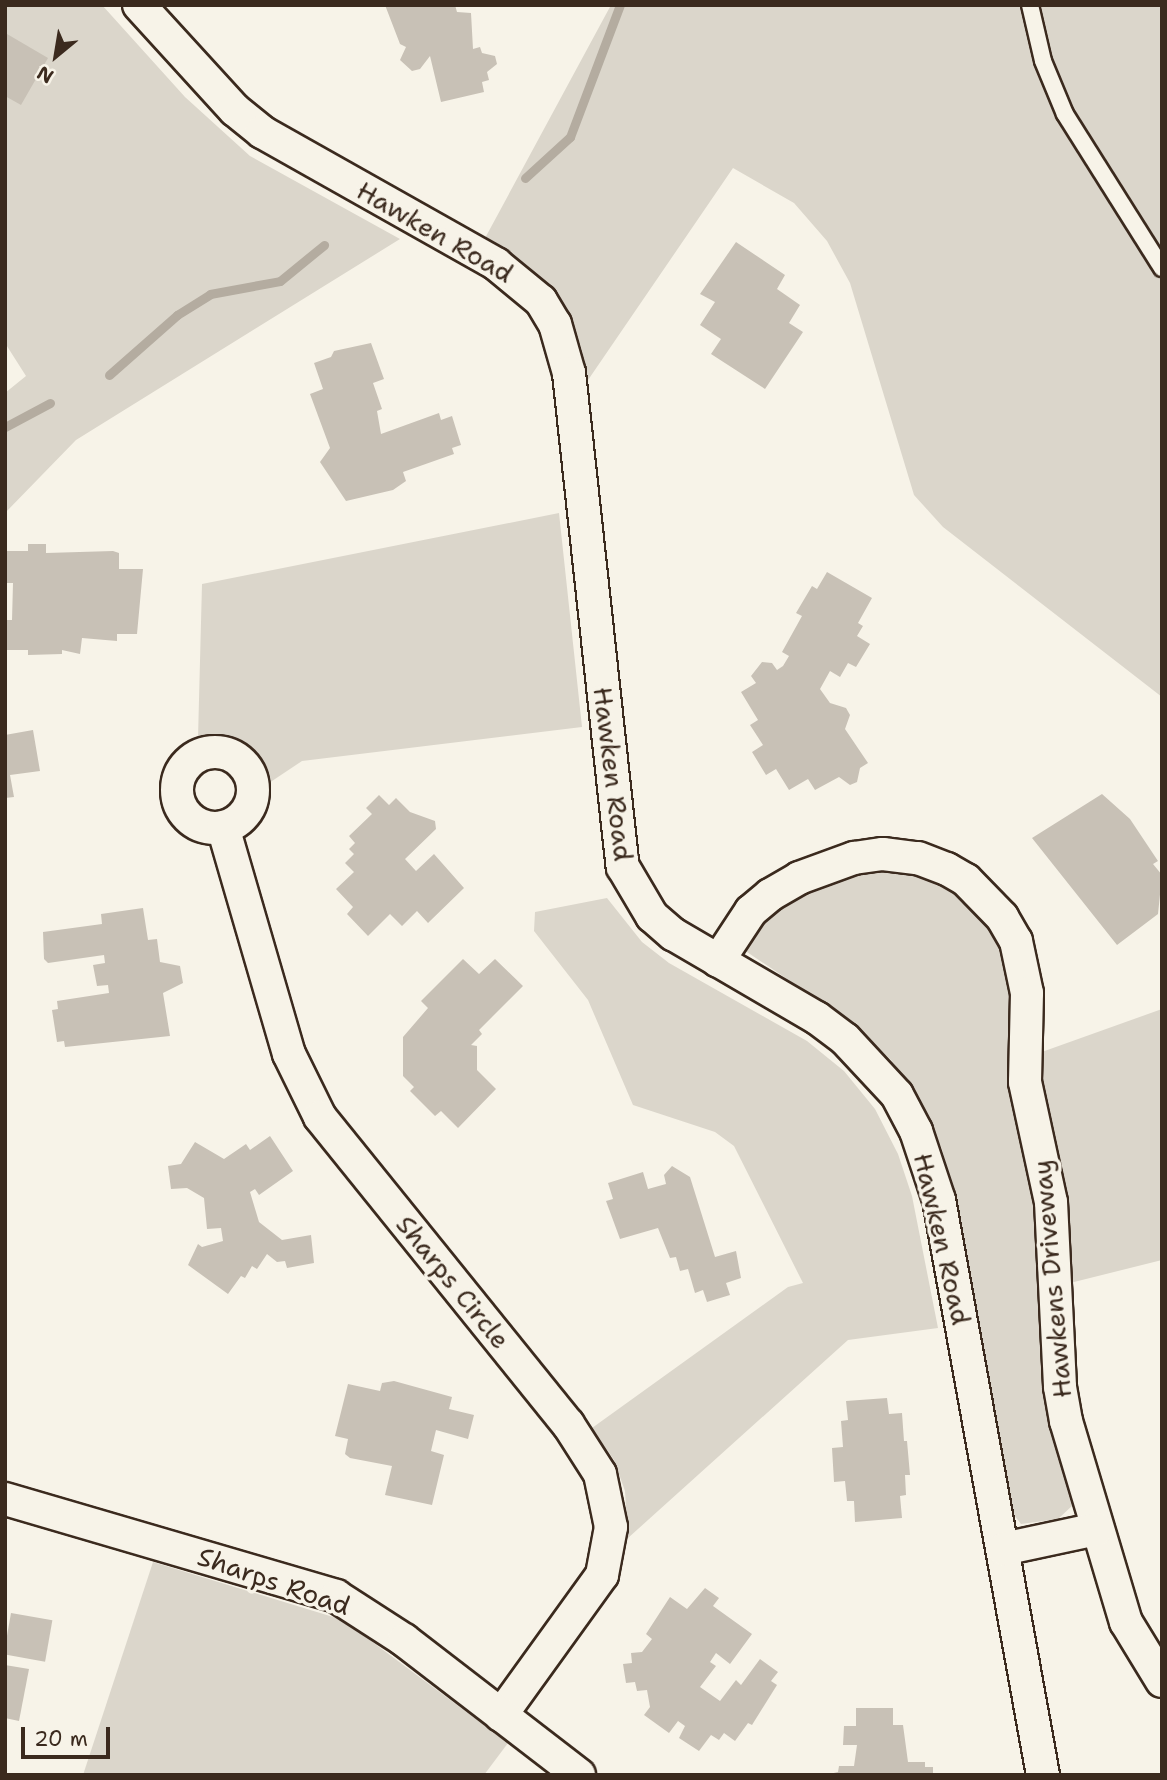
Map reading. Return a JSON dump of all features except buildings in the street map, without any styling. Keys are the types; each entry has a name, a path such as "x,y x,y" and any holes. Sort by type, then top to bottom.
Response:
{"street":[{"name":"Hawken Road","path":"139,5 235,110 262,132 496,264 541,301 565,346 623,867 652,915 673,934 817,1018 845,1039 897,1095 916,1130 939,1200 1042,1775"},
{"name":"Sharps Circle","path":"223,827 289,1054 320,1117 568,1424 600,1474 611,1527 602,1575 501,1715"},
{"name":"Hawkens Driveway","path":"718,961 751,911 770,895 799,878 854,858 883,854 918,858 947,869 965,880 1002,917 1016,941 1027,993 1025,1082 1051,1202 1060,1387 1097,1529 1126,1622 1162,1681"},
{"name":"Sharps Road","path":"5,1499 336,1596 382,1624 579,1775"},
{"path":"1003,1549 1097,1529"}],"lane":[{"path":"1030,5 1043,61 1065,114 1162,268"}],"shaded area":[{"path":"5,5 102,5 185,97 250,156 400,239 76,440 5,513 5,393 26,376 5,343"},
{"path":"611,5 1162,5 1162,697 943,527 914,495 850,283 827,241 794,203 733,168 586,383 582,350 569,313 549,285 524,263 484,240"},
{"path":"559,513 582,727 302,761 269,783 261,763 246,748 224,736 198,738 202,584"},
{"path":"892,868 925,872 956,889 998,934 1010,966 1072,1485 1073,1505 1058,1519 1021,1524 1014,1515 954,1194 942,1149 919,1099 891,1060 854,1024 744,950 748,938 768,915 792,898 827,880"},
{"path":"607,898 642,942 669,963 807,1041 844,1071 875,1109 898,1154 912,1196 938,1328 848,1340 628,1538 625,1491 614,1460 592,1428 788,1287 803,1283 734,1146 715,1132 633,1105 588,1000 534,931 535,912"},
{"path":"1162,1009 1162,1260 1070,1283 1039,1053"},
{"path":"153,1562 343,1620 508,1743 484,1775 83,1775"}],"waterway":[{"path":"525,178 570,137 620,5"},
{"path":"109,375 177,315 210,294 280,281 324,245"},
{"path":"5,427 50,403"}]}
